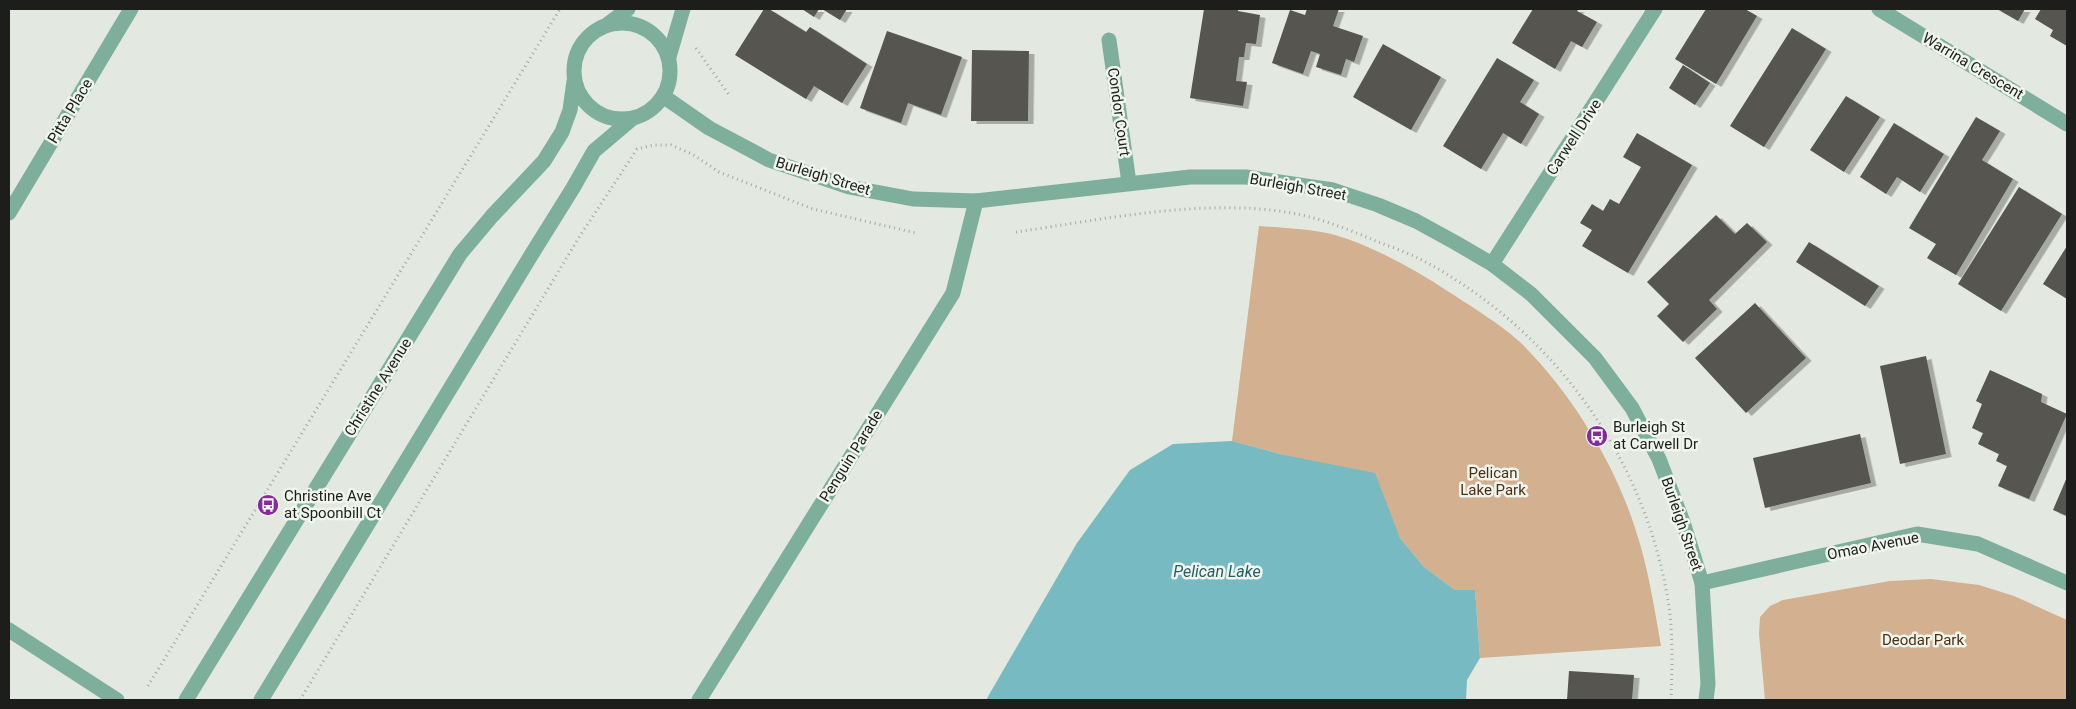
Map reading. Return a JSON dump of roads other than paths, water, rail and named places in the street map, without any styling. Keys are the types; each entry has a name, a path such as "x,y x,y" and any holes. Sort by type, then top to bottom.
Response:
{"street":[{"name":"Pitta Place","path":"9,214 131,9"},
{"path":"628,9 608,24 594,31 580,46 574,62 574,81 584,100 599,114 612,118 633,118"},
{"path":"669,57 683,9"},
{"name":"Carwell Drive","path":"1492,264 1655,9"},
{"name":"Warrina Crescent","path":"1879,9 2067,124"},
{"path":"261,700 594,151 633,118 648,112 663,96 670,82 671,66 664,46 647,29 627,22 608,24"},
{"name":"Condor Court","path":"1109,40 1129,184"},
{"name":"Christine Avenue","path":"186,700 460,254 492,216 544,161 562,132 570,110 574,81"},
{"name":"Burleigh Street","path":"663,96 709,128 778,163 849,187 912,199 976,201 1190,177 1246,177 1333,190 1378,205 1416,221 1492,264 1531,294 1595,358 1632,408 1659,459 1683,522 1702,583 1708,684 1706,700"},
{"name":"Penguin Parade","path":"699,700 953,292 976,201"},
{"name":"Omao Avenue","path":"1702,583 1917,534 1978,544 2067,583"},
{"path":"9,630 117,700"}],"water":[{"name":"Pelican Lake","path":"1232,441 1284,455 1375,473 1400,538 1424,567 1455,590 1475,590 1480,658 1467,680 1466,700 986,700 1077,543 1130,470 1173,444"}],"place":[{"name":"Burleigh St at Carwell Dr","path":"1597,436"},
{"name":"Christine Ave at Spoonbill Ct","path":"268,505"}],"park label":[{"name":"Pelican Lake Park","path":"1493,482"},
{"name":"Deodar Park","path":"1923,640"}]}
